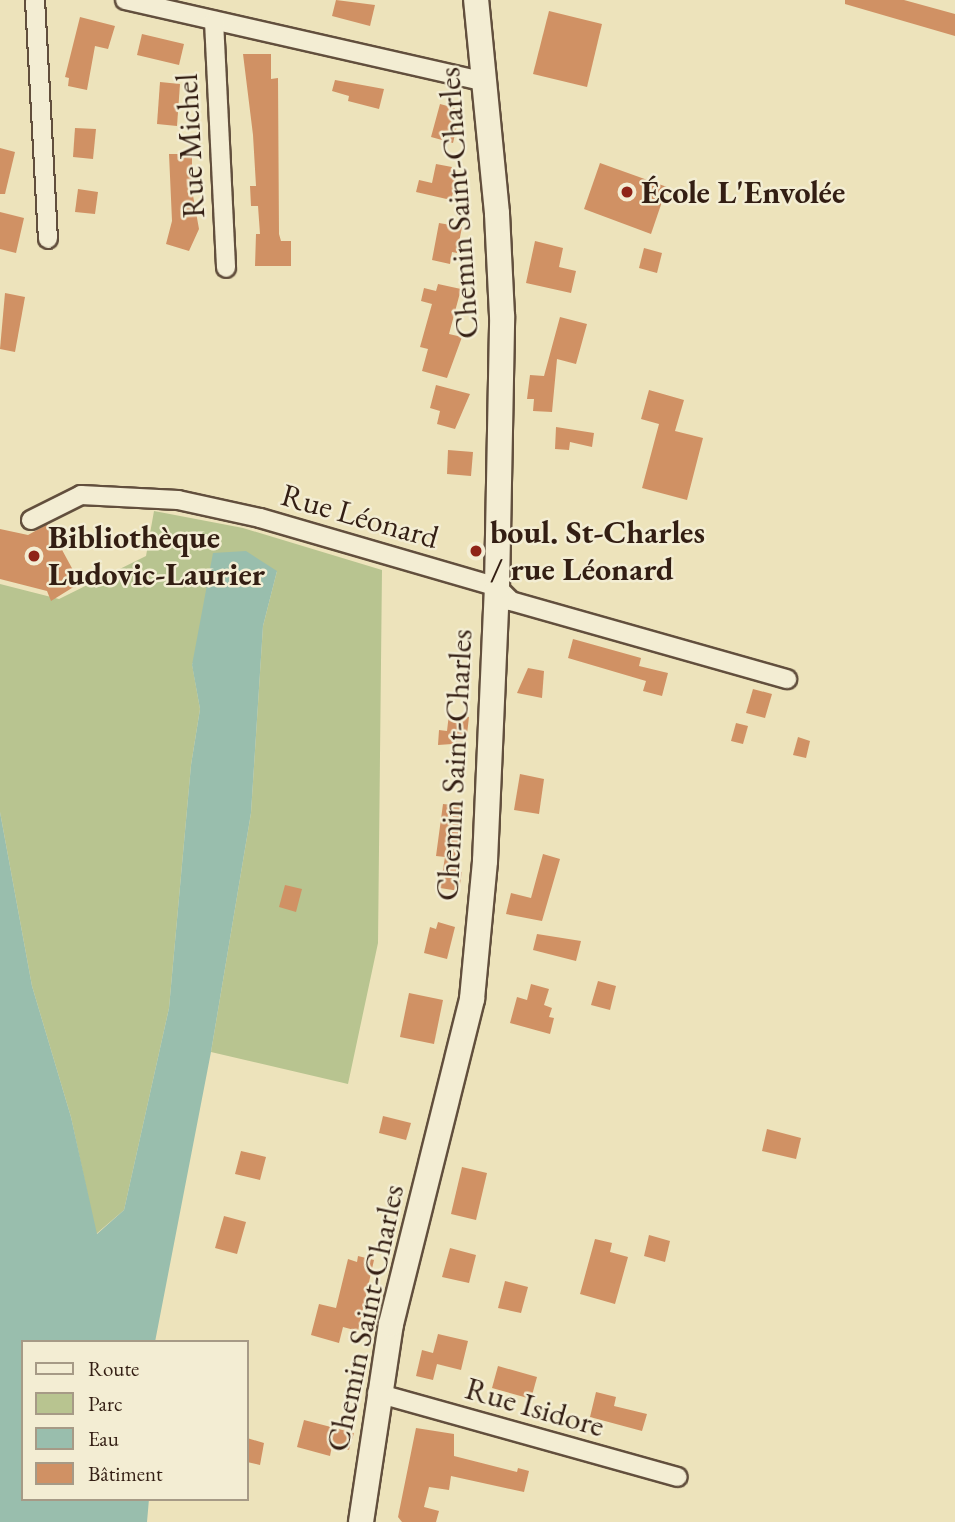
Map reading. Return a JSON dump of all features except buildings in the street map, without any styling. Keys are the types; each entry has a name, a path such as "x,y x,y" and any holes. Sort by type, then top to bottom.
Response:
{"main road":[{"name":"Chemin Saint-Charles","path":"361,1522 377,1393 411,1238 447,1113 472,999 485,861 497,587 502,316 486,82 475,0"}],"street":[{"path":"35,0 48,239"},
{"path":"125,0 486,82"},
{"name":"Rue Michel","path":"214,20 226,268"},
{"name":"Rue Léonard","path":"31,520 81,495 178,500 260,518 497,587 511,601 787,679"},
{"name":"Rue Isidore","path":"377,1393 677,1477"}],"green space":[{"path":"154,511 243,528 382,570 378,943 348,1084 211,1052 251,813 263,626 277,571 192,664 200,709 191,765 169,1008 124,1210 96,1234 71,1117 32,986 0,812 0,584 59,599 146,556"}],"water":[{"path":"246,551 277,571 263,626 251,813 211,1052 155,1340 21,1340 21,1501 149,1501 147,1522 0,1522 0,812 32,986 71,1117 97,1234 124,1210 169,1008 191,765 200,709 192,665 213,553"}],"place":[{"name":"École L'Envolée","path":"627,192"},
{"name":"boul. St-Charles / rue Léonard","path":"476,551"},
{"name":"Bibliothèque Ludovic-Laurier","path":"34,556"}]}
